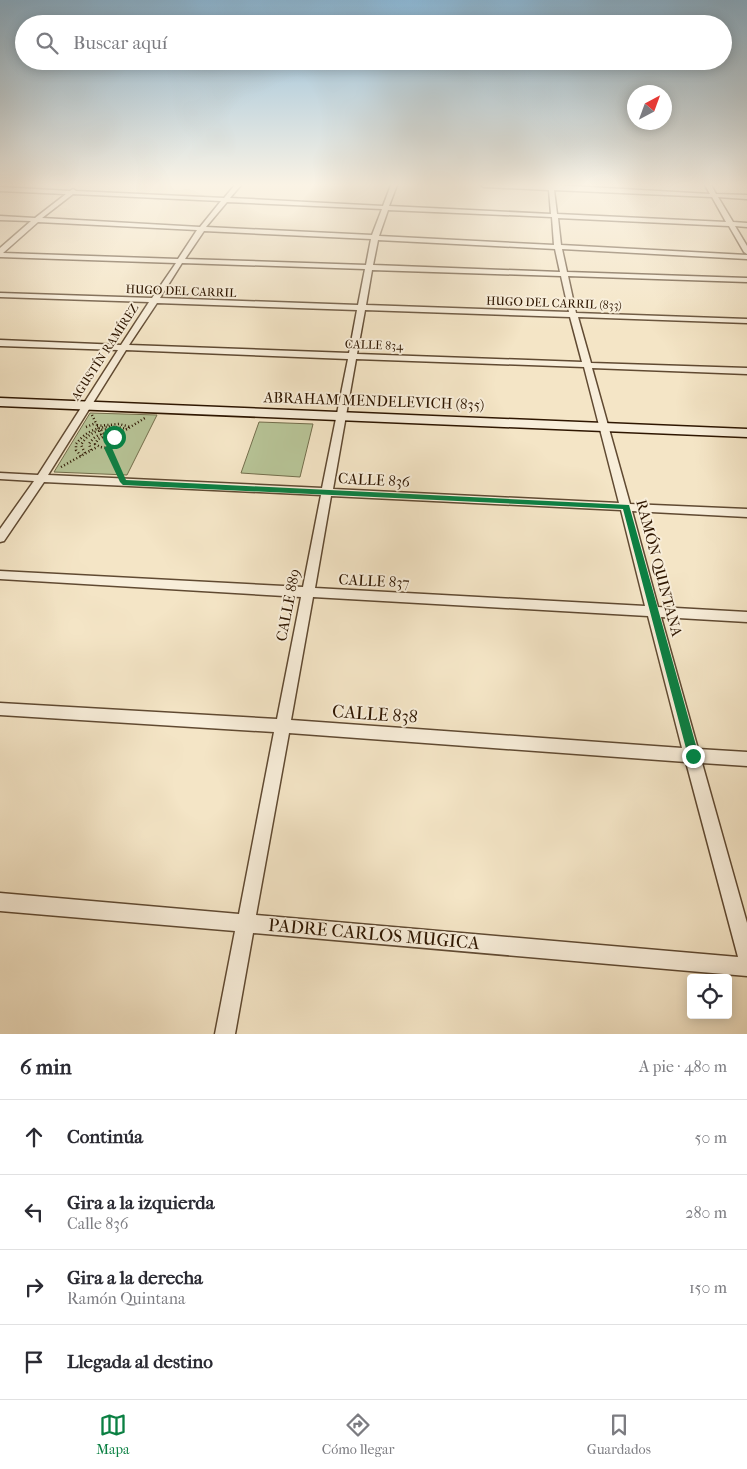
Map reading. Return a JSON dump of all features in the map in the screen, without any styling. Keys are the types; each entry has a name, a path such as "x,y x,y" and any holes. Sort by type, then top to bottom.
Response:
{"street":[{"path":"0,254 22,233"},
{"name":"AGUSTÍN RAMÍREZ","path":"0,538 41,478 199,233"},
{"path":"293,233 747,257"},
{"name":"CALLE 889","path":"225,1034 340,416 377,233"},
{"name":"RAMÓN QUINTANA","path":"556,233 573,315 605,427 653,612 747,956"},
{"path":"737,233 747,252"},
{"path":"0,254 180,262 747,280"},
{"name":"HUGO DEL CARRIL","path":"0,295 361,308"},
{"name":"HUGO DEL CARRIL (833)","path":"361,308 747,321"},
{"name":"CALLE 834","path":"0,343 747,371"},
{"name":"ABRAHAM MENDELEVICH (835)","path":"0,402 747,433"},
{"name":"CALLE 836","path":"0,476 747,513"},
{"name":"CALLE 837","path":"0,575 307,594 747,617"},
{"name":"CALLE 838","path":"0,709 282,726 747,759"},
{"name":"PADRE CARLOS MUGICA","path":"0,902 747,967"}],"path":[{"path":"87,406 102,435"},
{"path":"102,435 114,437 160,409"},
{"path":"81,456 76,450 79,439 85,434 98,428 119,424 130,427"},
{"path":"85,453 81,445 83,441 98,428 125,430"},
{"path":"91,450 89,447 90,441 102,435 118,434"},
{"path":"97,447 95,442 102,435"},
{"path":"41,478 97,447 108,448 116,443 114,437"},
{"path":"108,448 123,482"}],"green space":[{"path":"90,413 157,415 127,475 54,472"},
{"path":"259,422 313,424 300,477 241,473"}],"route":[{"path":"114,437 117,441 116,443 108,448 123,482 626,507 693,756"}]}
